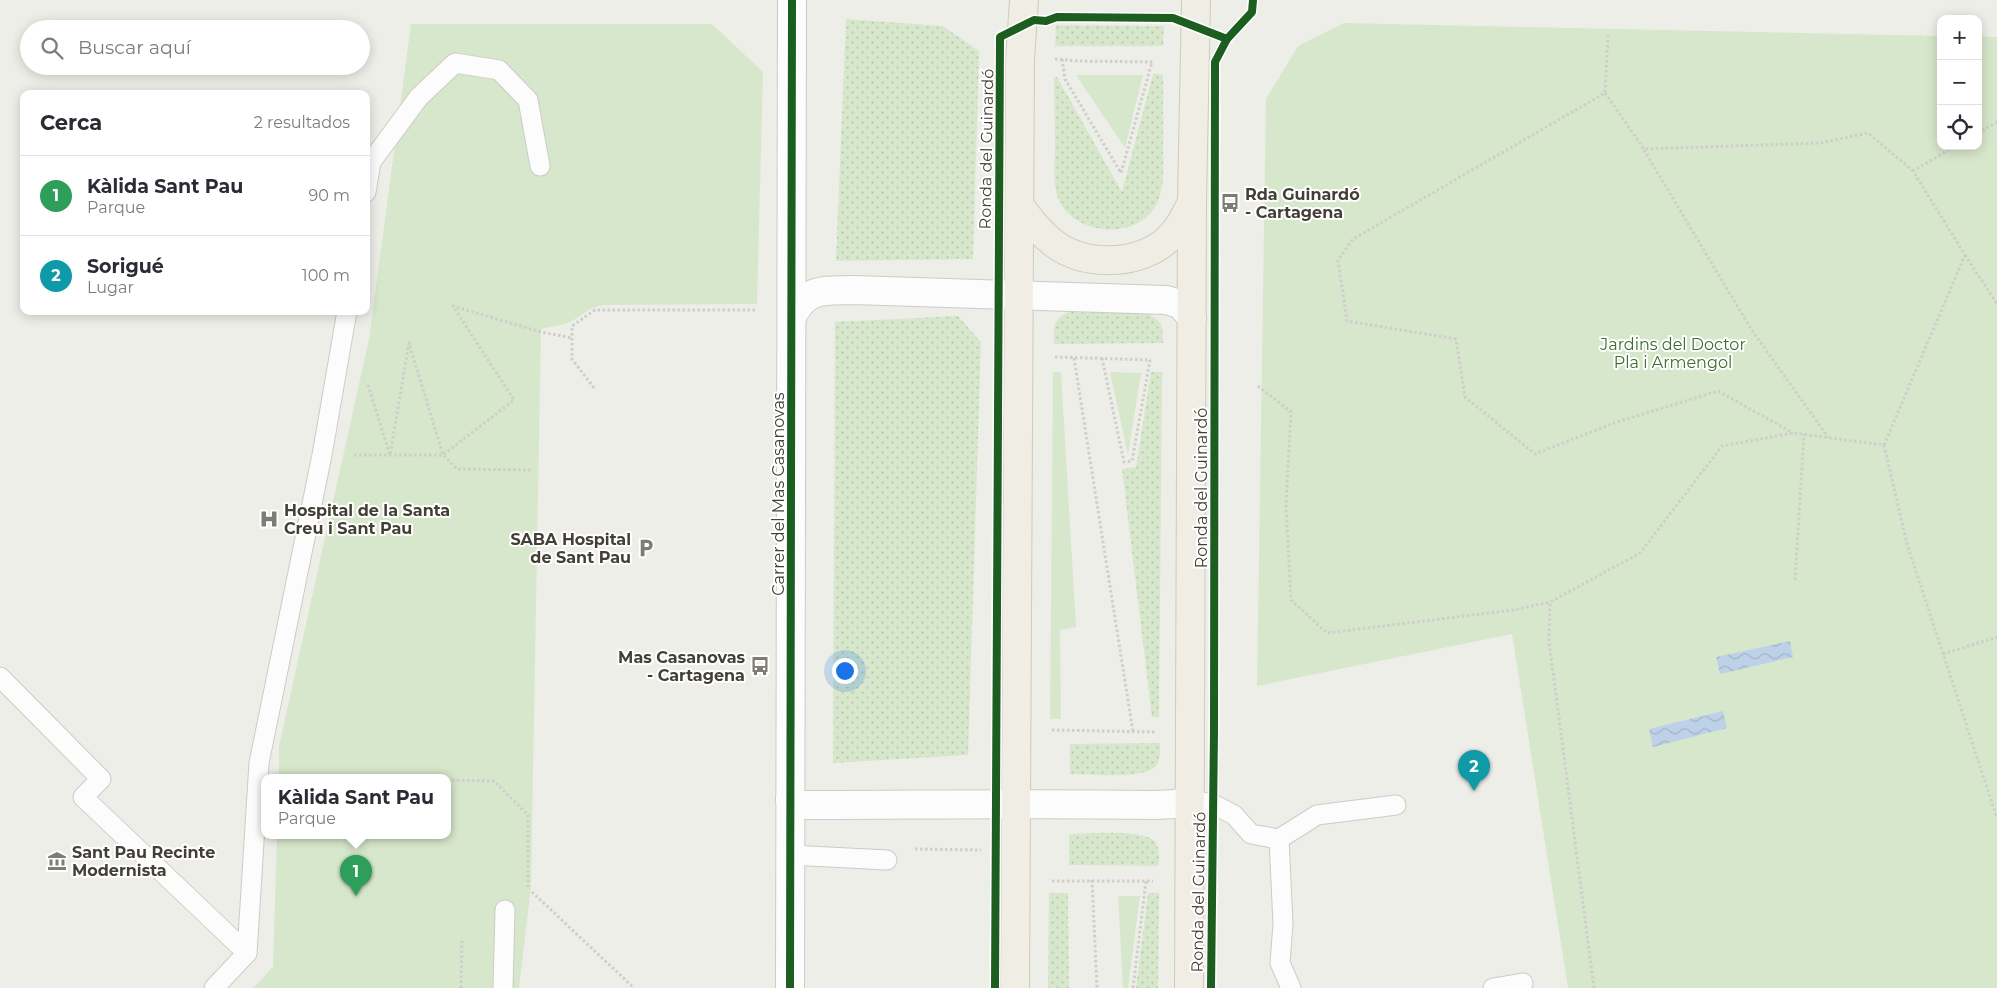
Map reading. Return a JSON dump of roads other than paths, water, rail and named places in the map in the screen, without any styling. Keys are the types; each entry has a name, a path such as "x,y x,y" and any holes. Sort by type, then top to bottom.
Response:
{"main road":[{"name":"Ronda del Guinardó","path":"1015,988 1018,803 1020,60 1024,0"},
{"name":"Ronda del Guinardó","path":"1189,988 1188,800 1192,200 1196,0"},
{"path":"1020,206 1037,229 1058,246 1086,258 1116,260 1145,254 1167,240 1182,223 1192,200"}],"street":[{"name":"Carrer del Mas Casanovas","path":"790,988 793,315 792,0"},
{"path":"793,315 799,303 810,294 826,291 1166,300 1180,304 1192,318"},
{"path":"790,799 801,805 1018,803"},
{"name":"Ronda del Guinardó","path":"1018,803 1155,805 1176,804 1188,800"}],"lane":[{"path":"370,168 371,162 419,97 454,63 499,70 528,100 540,166"},
{"path":"214,988 248,953 259,763 322,455 346,315"},
{"path":"0,677 102,779 84,797 248,953"},
{"path":"1188,800 1213,804 1234,815 1251,834 1279,839 1317,815 1396,805"},
{"path":"1279,839 1283,924 1280,963 1292,988"},
{"path":"790,855 886,860"},
{"path":"502,988 505,910"},
{"path":"1494,988 1523,982"}],"water":[{"path":"1790,641 1793,657 1720,674 1716,657"},
{"path":"1723,711 1727,728 1653,747 1649,729"}],"place":[{"name":"Rda Guinardó - Cartagena","path":"1230,203"},
{"name":"Hospital de la Santa Creu i Sant Pau","path":"269,519"},
{"name":"SABA Hospital de Sant Pau","path":"646,548"},
{"name":"Mas Casanovas - Cartagena","path":"760,666"},
{"name":"Sorigué","path":"1474,791"},
{"name":"Sant Pau Recinte Modernista","path":"57,861"},
{"name":"Kàlida Sant Pau","path":"356,896"}],"park label":[{"name":"Jardins del Doctor Pla i Armengol","path":"1673,353"}]}
